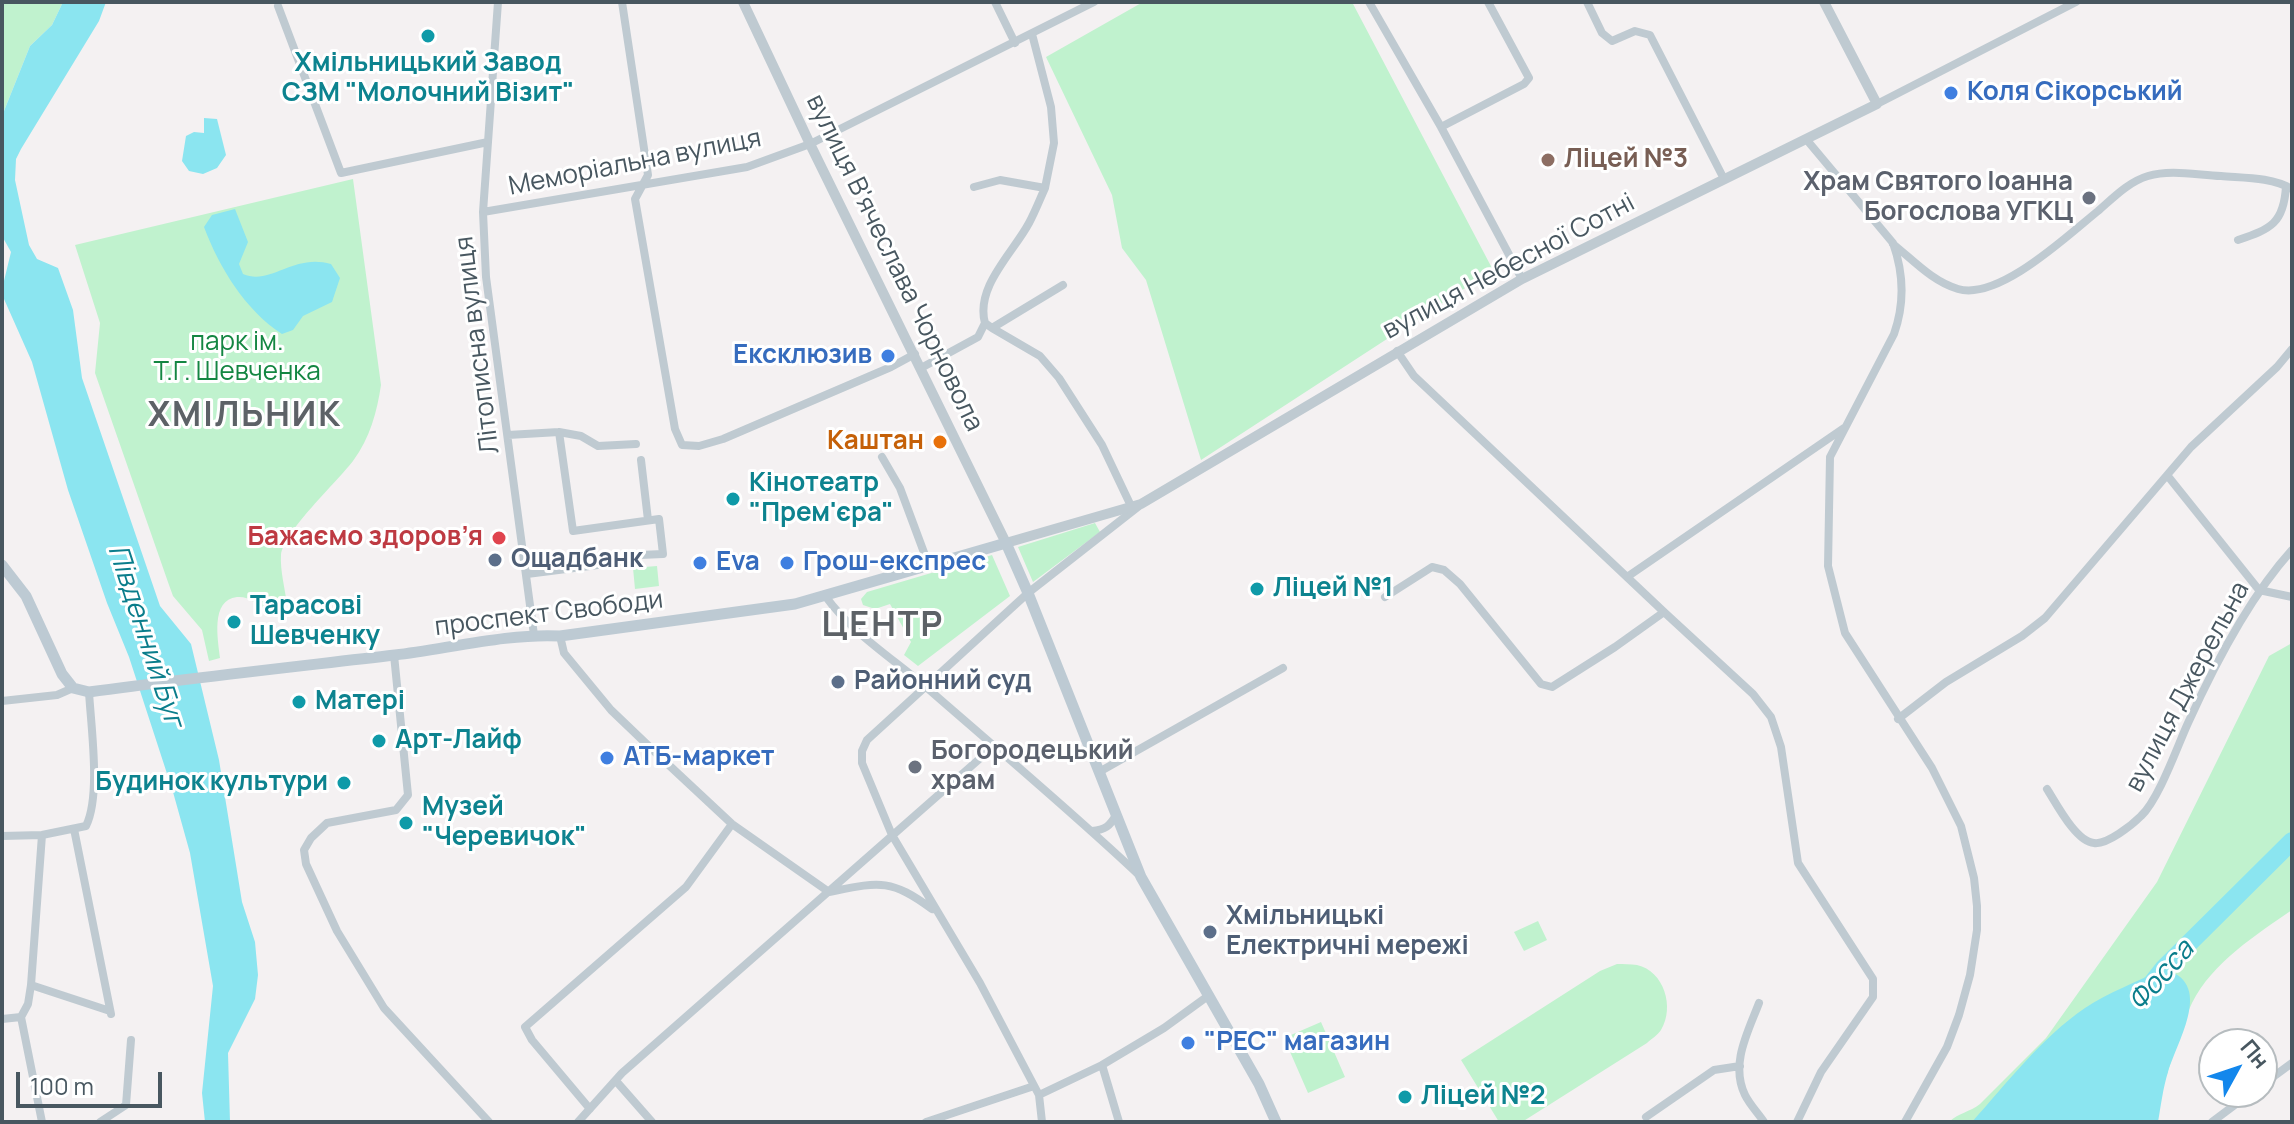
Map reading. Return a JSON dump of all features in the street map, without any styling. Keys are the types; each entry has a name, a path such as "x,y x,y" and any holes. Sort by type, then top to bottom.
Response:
{"main road":[{"name":"проспект Свободи","path":"89,692 534,635 560,636 795,604 1006,543"},
{"path":"1006,543 1141,877 1259,1084 1276,1122"},
{"path":"2,565 26,596 62,674 73,688 89,692"}],"street":[{"name":"Літописна вулиця","path":"498,2 483,212 486,277 534,635"},
{"path":"622,2 648,175 635,199 675,429 682,445 699,446 723,439 915,354"},
{"name":"вулиця В'ячеслава Чорновола","path":"743,2 1006,543"},
{"path":"995,2 1015,43"},
{"name":"Меморіальна вулиця","path":"483,212 747,167 810,144 1094,2"},
{"path":"1369,2 1441,127 1522,279"},
{"path":"1441,127 1524,84 1529,78 1488,2"},
{"path":"1587,2 1602,33 1612,41 1635,31 1650,35 1724,179"},
{"path":"1824,2 1877,104"},
{"name":"вулиця Небесної Сотні","path":"1006,543 1136,505 1522,279 2076,2"},
{"path":"278,6 341,173 488,142"},
{"path":"1032,34 1051,107 1054,143 1045,188 1029,223 998,268 981,309 988,326 1040,356 1059,378 1136,505 1028,593 925,685 867,740 862,751 862,763 892,835 980,983 1036,1090 1042,1122"},
{"path":"1806,139 1893,243 1946,285 1970,291 1995,284 2019,271 2056,246 2131,184 2147,176 2167,172 2267,180 2289,187 2285,209 2265,231 2238,240"},
{"path":"974,187 1000,180 1045,188"},
{"path":"1893,243 1903,288 1899,319 1830,457 1828,566 1845,633 1937,777 1961,826 1974,878 1977,906 1977,930 1970,975 1959,1015 1947,1047 1905,1122"},
{"path":"921,368 978,337 988,326 1063,285"},
{"path":"1898,719 1946,682 2022,636 2045,618 2201,437 2277,367 2292,349"},
{"path":"1397,351 1414,376 1753,694 1771,717 1781,747 1798,863 1873,979 1873,997 1821,1072 1797,1122"},
{"path":"1627,577 1846,427"},
{"path":"508,435 559,432 581,436 598,446 636,444"},
{"path":"527,574 663,554 659,519 573,531 559,432"},
{"path":"882,457 900,488 929,566"},
{"path":"641,460 648,520"},
{"path":"2167,475 2259,590 2292,597"},
{"name":"вулиця Джерельна","path":"2047,789 2080,837 2093,844 2105,841 2142,816 2259,590 2292,550"},
{"path":"1385,597 1432,567 1444,570 1460,584 1541,684 1552,687 1664,612"},
{"path":"826,597 840,616 925,685 1141,877"},
{"path":"560,636 564,653 611,710 732,824 829,892 873,883 907,890 936,912"},
{"path":"394,655 408,795 396,810 327,823 311,838 304,850 306,864 337,931 384,1008 489,1122"},
{"path":"1099,772 1283,668"},
{"path":"2,701 57,695 73,688"},
{"path":"2,836 42,835 86,826 92,815 94,796 89,692"},
{"path":"578,1122 616,1081 993,747"},
{"path":"1092,831 1111,825 1116,815"},
{"path":"590,1109 532,1040 525,1027 686,887 732,824"},
{"path":"31,985 110,1012 74,829"},
{"path":"42,835 31,985 28,1004 21,1017 42,1122"},
{"path":"926,1122 1036,1090 1102,1065 1164,1028 1208,996"},
{"path":"1759,1003 1741,1048 1740,1066 1744,1093 1764,1122"},
{"path":"2,1019 21,1017"},
{"path":"100,1122 126,1105 131,1040"},
{"path":"1102,1065 1119,1122"},
{"path":"1646,1117 1714,1070 1740,1066"},
{"path":"616,1081 652,1122"},
{"path":"2212,1122 2231,1108"}],"green space":[{"path":"2,2 63,2 52,25 30,46 2,116"},
{"path":"1143,2 1352,2 1493,270 1201,460 1146,280 1122,248 1112,195 1046,57"},
{"name":"парк ім. Т.Г. Шевченка","path":"353,179 381,385 375,415 353,461 301,520 284,545 281,561 287,604 264,612 256,603 245,598 228,600 219,613 220,658 209,661 202,630 173,596 95,373 100,323 75,245"},
{"path":"1095,523 1100,532 1033,582 1018,547"},
{"path":"992,555 1010,596 918,666 904,655 911,642 890,604 875,609 863,605 861,599 867,592"},
{"path":"657,566 659,586 635,589 633,568"},
{"path":"2292,643 2292,910 2236,950 2211,975 2192,1003 2167,1074 1988,1122 1949,1122 1980,1104 2046,1038 2157,882 2269,656"},
{"path":"1538,921 1547,940 1524,951 1514,932"},
{"path":"1617,964 1637,965 1654,974 1660,982 1667,1011 1660,1032 1522,1122 1499,1122 1461,1060 1600,971"},
{"path":"1321,1022 1345,1077 1308,1093 1284,1038"}],"water":[{"name":"Південний Буг","path":"63,2 106,2 99,21 21,149 16,159 15,180 29,245 37,259 58,268 73,310 82,378 160,606 191,644 219,760 242,902 255,942 258,975 255,999 228,1053 230,1122 205,1122 202,1093 213,986 190,853 129,657 68,490 32,362 4,299 3,285 11,252 2,236 2,116 30,46 52,25"},
{"path":"204,118 217,119 226,155 217,168 203,174 189,171 182,161 186,136 194,132 204,133"},
{"path":"235,209 248,242 239,264 243,274 263,276 305,263 331,264 340,278 332,302 303,316 293,330 282,334 256,313 226,272 204,227 212,215"},
{"path":"2163,969 2179,976 2187,986 2190,999 2185,1028 2166,1078 2158,1122 1972,1122 2025,1062 2069,1020 2104,997"}],"waterway":[{"name":"Фосса","path":"2148,988 2163,969 2292,841"}],"place":[{"name":"Хмільницький Завод СЗМ \"Молочний Візит\"","path":"428,36"},
{"name":"Коля Сікорський","path":"1951,93"},
{"name":"Ліцей №3","path":"1548,160"},
{"name":"Храм Святого Іоанна Богослова УГКЦ","path":"2089,198"},
{"name":"Ексклюзив","path":"888,356"},
{"name":"Каштан","path":"940,442"},
{"name":"Кінотеатр \"Прем'єра\"","path":"733,499"},
{"name":"Бажаємо здоров’я","path":"499,538"},
{"name":"Ощадбанк","path":"495,560"},
{"name":"Eva","path":"700,563"},
{"name":"Грош-експрес","path":"787,563"},
{"name":"Ліцей №1","path":"1257,589"},
{"name":"Тарасові Шевченку","path":"234,622"},
{"name":"Районний суд","path":"838,682"},
{"name":"Матері","path":"299,702"},
{"name":"Арт-Лайф","path":"379,741"},
{"name":"АТБ-маркет","path":"607,758"},
{"name":"Богородецький храм","path":"915,767"},
{"name":"Будинок культури","path":"344,783"},
{"name":"Музей \"Черевичок\"","path":"406,823"},
{"name":"Хмільницькі Електричні мережі","path":"1210,932"},
{"name":"\"РЕС\" магазин","path":"1188,1043"},
{"name":"Ліцей №2","path":"1405,1097"}],"district":[{"name":"ХМІЛЬНИК","path":"245,416"},
{"name":"ЦЕНТР","path":"883,626"}]}
